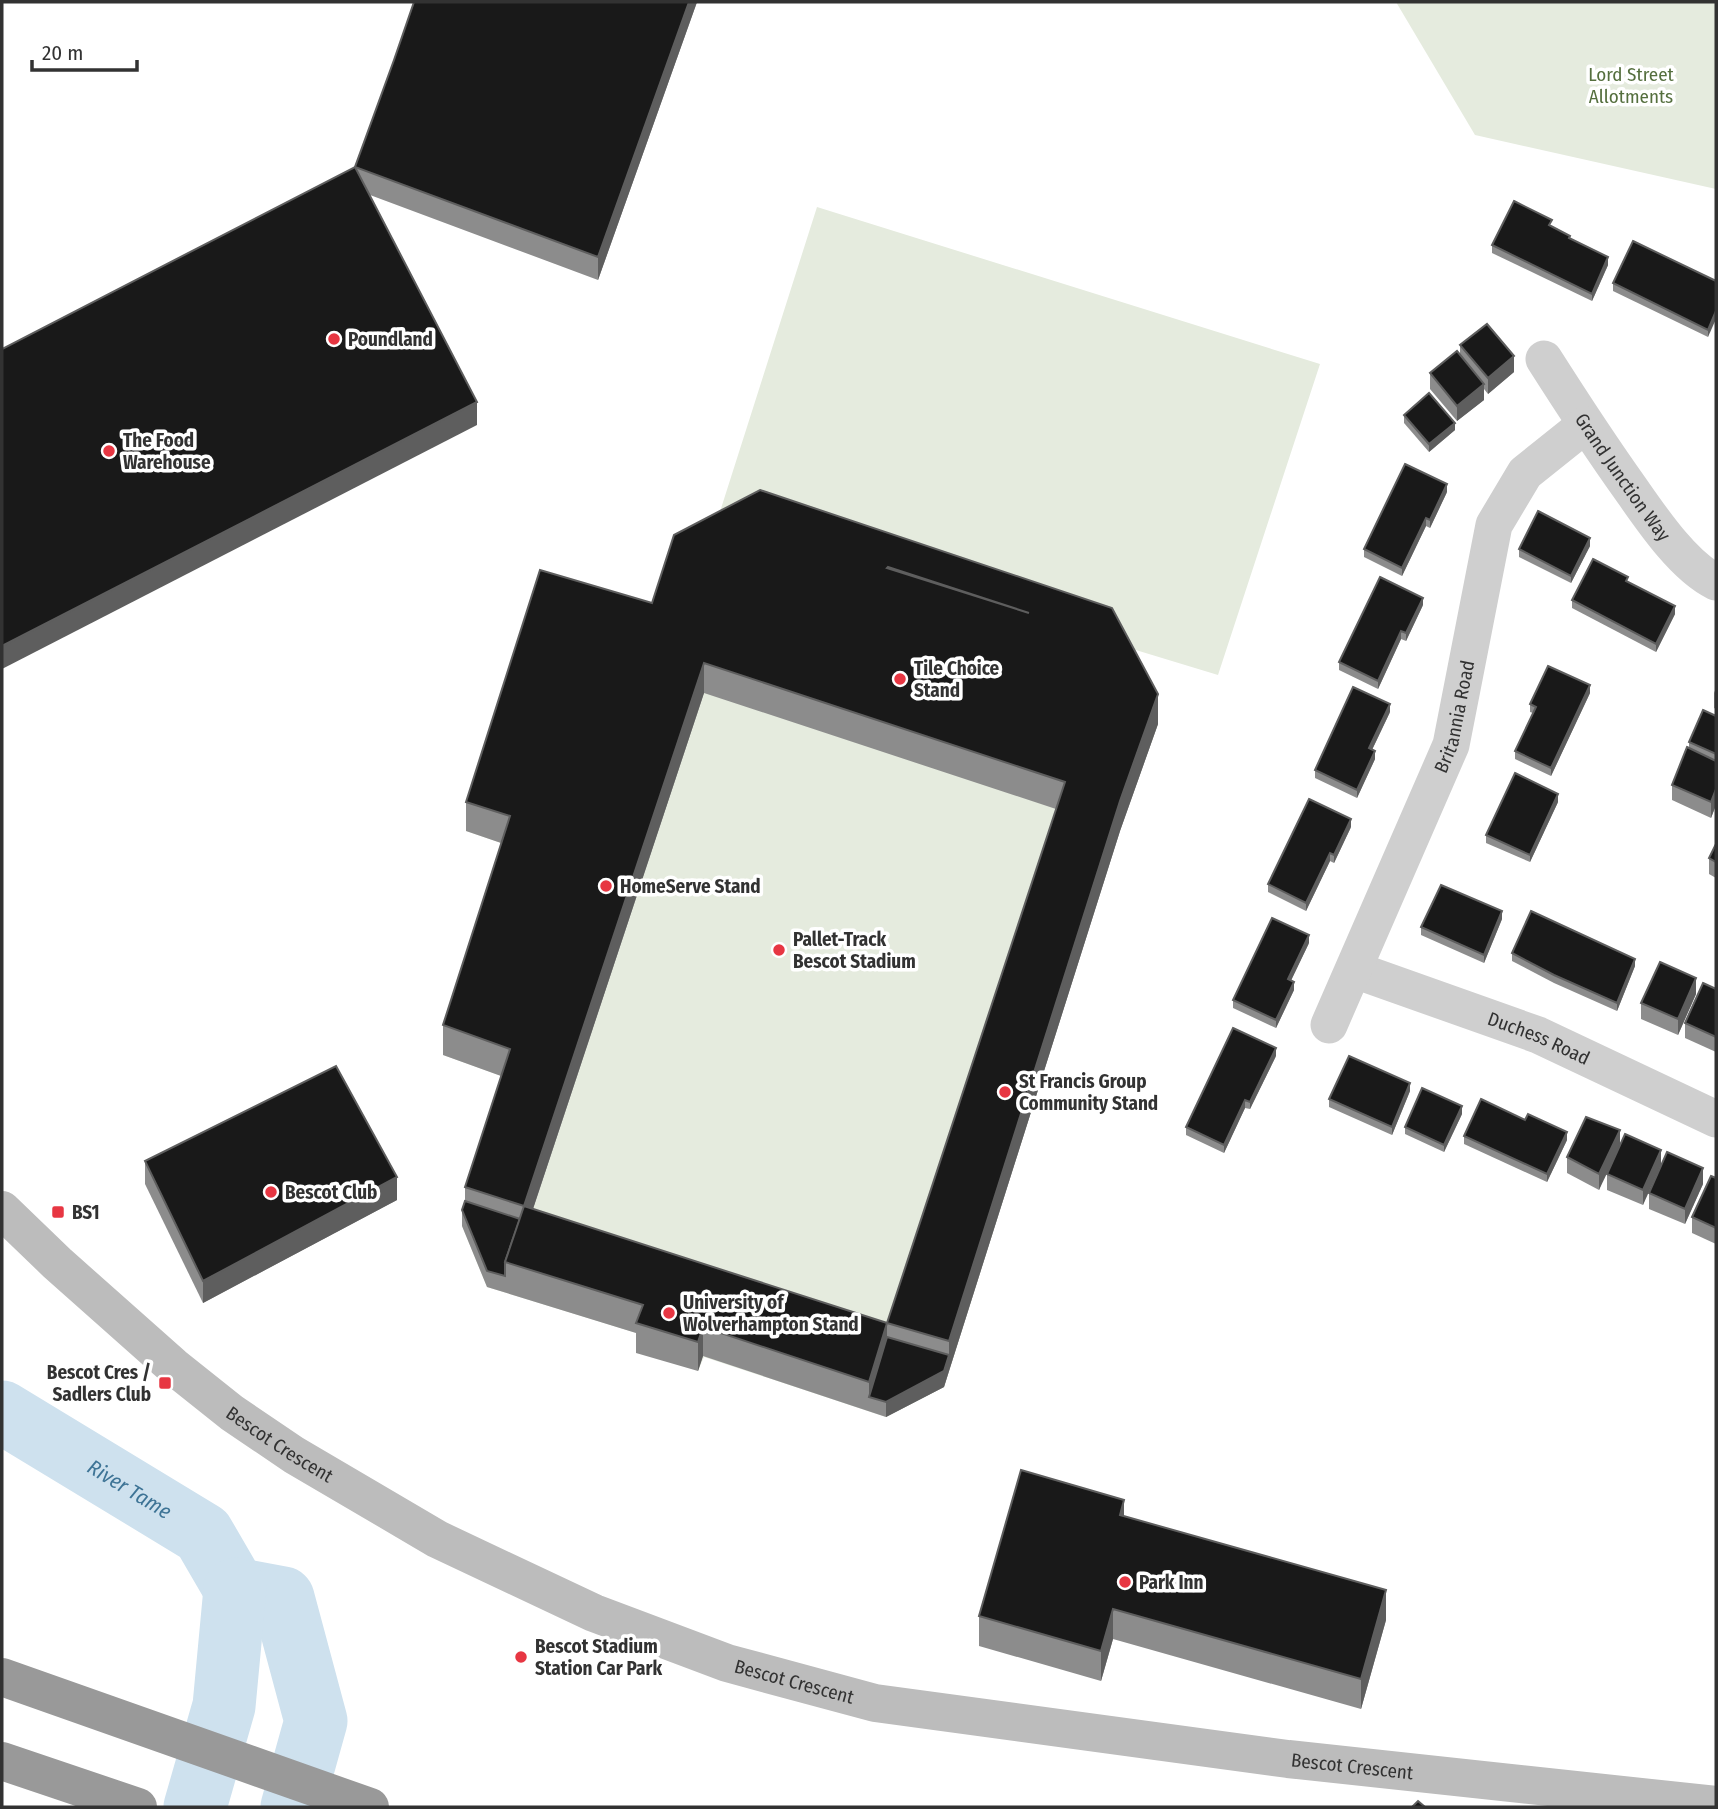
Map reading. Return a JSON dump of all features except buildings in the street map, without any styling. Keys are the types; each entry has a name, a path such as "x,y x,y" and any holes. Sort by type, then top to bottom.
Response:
{"highway":[{"path":"2,1677 370,1807"},
{"path":"2,1761 138,1807"}],"street":[{"name":"Grand Junction Way","path":"1544,359 1585,425 1662,533 1704,576 1716,582"},
{"name":"Britannia Road","path":"1329,1025 1451,745 1494,525 1525,473 1585,425"},
{"name":"Duchess Road","path":"1355,970 1538,1035 1716,1119"},
{"name":"Bescot Crescent","path":"2,1210 173,1366 232,1413 295,1455 437,1539 594,1613 727,1663 875,1703 1288,1759 1716,1805"}],"green space":[{"name":"Lord Street Allotments","path":"1396,2 1716,2 1716,189 1475,135"},
{"name":"Pallet-Track Bescot Stadium","path":"817,207 1320,364 1218,675 1116,644 1158,724 1120,830 944,1387 886,1417 704,1357 698,1371 643,1335 487,1287 462,1226 510,1079 443,1055 510,846 466,831 651,633 718,518"}],"waterway":[{"name":"River Tame","path":"2,1412 203,1534 235,1589 283,1598 316,1721 292,1807"},
{"name":"River Tame","path":"195,1807 224,1706 235,1589"}],"place":[{"name":"Poundland","path":"334,339"},
{"name":"The Food Warehouse","path":"109,451"},
{"name":"Tile Choice Stand","path":"900,679"},
{"name":"HomeServe Stand","path":"606,886"},
{"name":"Pallet-Track Bescot Stadium","path":"779,950"},
{"name":"St Francis Group Community Stand","path":"1005,1092"},
{"name":"Bescot Club","path":"271,1192"},
{"name":"BS1","path":"58,1212"},
{"name":"University of Wolverhampton Stand","path":"669,1313"},
{"name":"Bescot Cres / Sadlers Club","path":"165,1383"},
{"name":"Park Inn","path":"1125,1582"},
{"name":"Bescot Stadium Station Car Park","path":"521,1657"}]}
